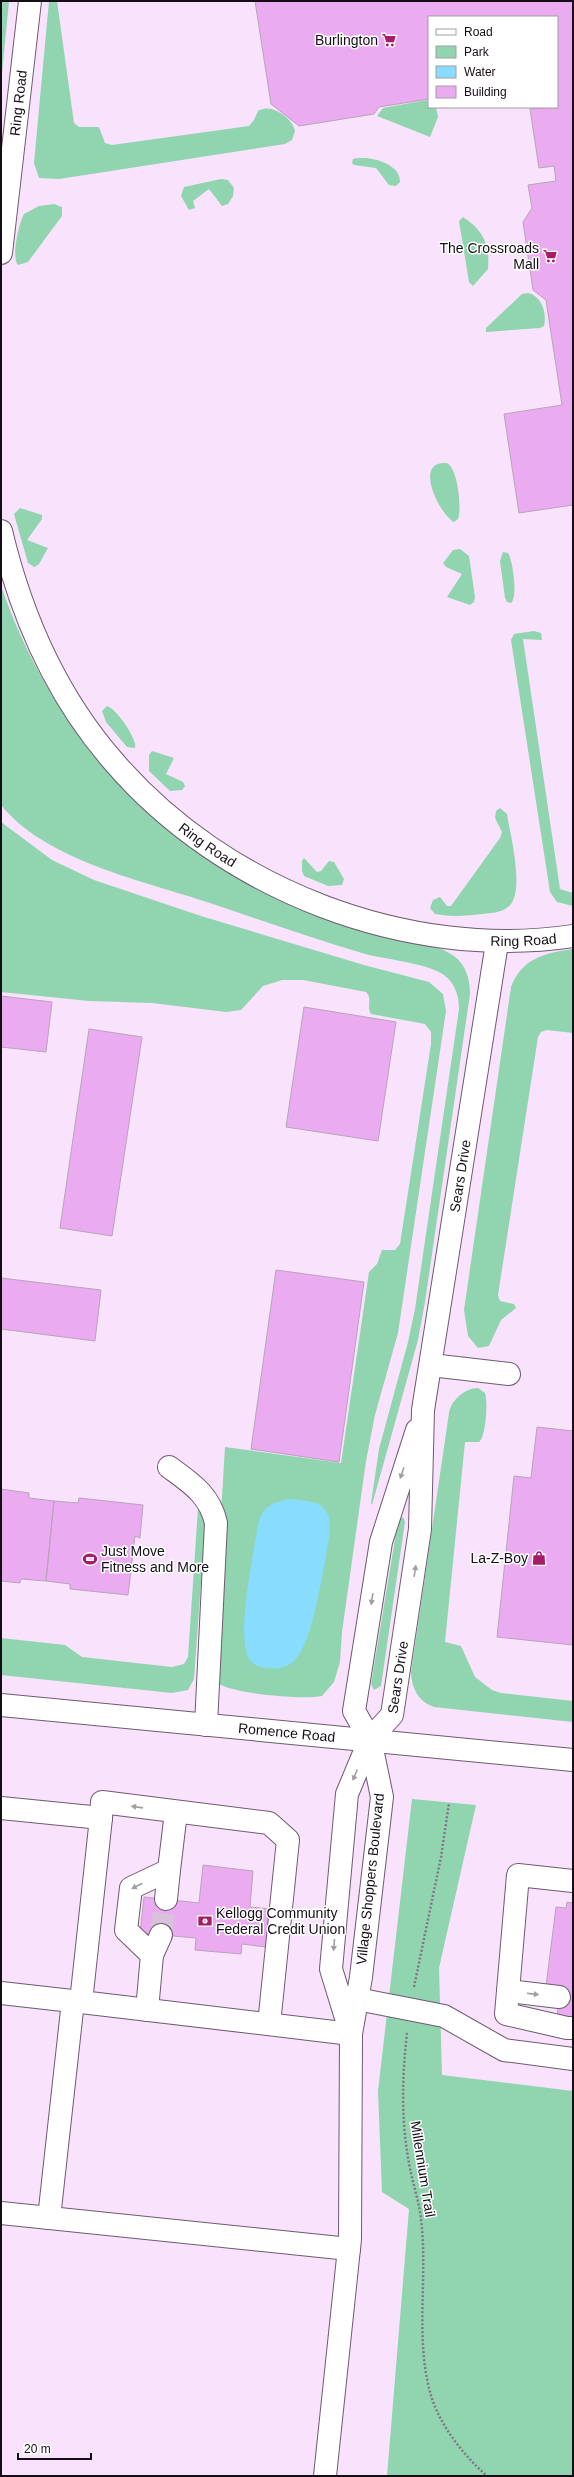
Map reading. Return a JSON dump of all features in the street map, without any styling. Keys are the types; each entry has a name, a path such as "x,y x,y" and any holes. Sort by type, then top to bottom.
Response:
{"street":[{"name":"Ring Road","path":"1,253 30,1"},
{"name":"Ring Road","path":"1,531 23,607 64,692 112,761 166,814 240,866 315,904 361,920 408,931 470,942 497,943 573,936"},
{"name":"Sears Drive","path":"424,1410 388,1517 377,1565 354,1711 370,1739 392,1715 420,1529 424,1410 497,943"},
{"path":"431,1365 510,1374"},
{"path":"168,1467 206,1497 214,1510 216,1523 206,1725"},
{"name":"Romence Road","path":"1,1705 370,1739 573,1760"},
{"name":"Village Shoppers Boulevard","path":"351,2034 357,1999 382,1797 370,1739"},
{"name":"Village Shoppers Boulevard","path":"351,2034 331,1969 347,1794 370,1739"},
{"path":"49,2218 102,1802 269,1823 288,1840 269,2024"},
{"path":"1,1808 101,1818"},
{"path":"166,1899 176,1812"},
{"path":"152,1955 126,1930 131,1888 169,1870"},
{"path":"573,1881 518,1875 506,2014 566,2028 573,2028"},
{"path":"147,2010 152,1955 161,1935"},
{"path":"508,1991 559,1997"},
{"path":"1,1993 351,2034 349,2248 324,2476"},
{"path":"357,1999 444,2016 504,2050 573,2059"},
{"path":"1,2213 349,2248"}],"path":[{"name":"Millennium Trail","path":"449,1803 441,1858 410,2009 405,2052 404,2124 408,2162 421,2218 425,2366 430,2393 443,2422 462,2448 487,2476"}],"green space":[{"path":"1,1 9,1 1,84"},
{"path":"49,1 57,1 74,123 79,127 99,127 105,143 112,145 249,126 254,120 258,111 269,108 280,113 290,121 295,131 292,140 285,144 59,179 39,178 34,163"},
{"path":"427,100 428,108 436,108 438,117 430,137 377,116 383,108"},
{"path":"367,158 390,165 399,175 400,182 396,186 389,185 376,168 354,165 352,163 353,159"},
{"path":"221,179 228,180 234,188 233,196 228,204 222,206 209,189 193,201 195,208 189,210 181,196 184,187"},
{"path":"54,204 62,207 62,216 28,262 18,265 15,255 18,232 24,214 39,206"},
{"path":"463,217 476,227 484,238 488,252 488,269 473,286 469,282 459,221"},
{"path":"528,293 540,301 545,316 544,326 540,328 486,332 486,328 522,294"},
{"path":"447,463 454,473 458,489 460,506 458,519 454,522 448,517 436,499 430,479 431,470 437,464"},
{"path":"20,508 42,515 42,519 27,540 48,548 39,564 34,567 28,563 14,514"},
{"path":"460,549 469,556 475,597 474,602 470,605 447,597 462,574 446,567 443,563 453,550"},
{"path":"503,552 508,553 513,571 514,594 511,603 507,602 505,598 500,561"},
{"path":"1,586 22,639 49,689 79,736 114,778 154,817 197,851 245,882 296,908 356,928 411,939 434,946 454,956 464,968 469,983 470,994 425,1302 418,1340 372,1505 371,1503 379,1449 408,1342 415,1309 459,1009 456,990 448,978 426,967 371,955 343,947 98,867 43,841 20,824 1,805"},
{"path":"534,631 541,633 542,640 523,639 560,889 573,893 573,906 557,902 550,892 511,640 514,634"},
{"path":"107,706 116,712 126,725 133,738 135,748 127,747 106,722 102,711"},
{"path":"152,751 174,758 166,774 183,782 185,786 182,790 170,791 149,771 149,755"},
{"path":"500,808 507,814 515,863 516,890 513,900 505,909 495,912 458,916 435,914 430,908 433,900 440,897 447,906 451,906 500,838 502,832 495,818 496,811"},
{"path":"1,822 52,860 94,880 201,916 364,965 429,982 443,994 446,1011 398,1333 375,1415 366,1461 342,1632 340,1662 334,1682 322,1696 284,1697 252,1693 226,1687 218,1683 212,1663 225,1447 341,1463 369,1272 377,1264 382,1250 395,1250 400,1244 431,1044 431,1032 425,1024 371,1014 369,1008 369,997 366,992 303,980 282,980 263,986 241,1010 226,1012 152,1003 89,1001 1,992"},
{"path":"304,858 317,872 321,871 329,861 334,862 344,879 342,885 328,886 304,876 302,871 302,861"},
{"path":"573,949 573,1033 547,1030 541,1032 538,1037 498,1295 500,1301 514,1304 516,1308 501,1320 489,1346 478,1348 468,1336 464,1310 511,987 521,969 528,963 544,955"},
{"path":"478,1388 485,1393 486,1397 485,1426 479,1442 465,1442 445,1642 461,1646 475,1677 492,1690 501,1693 573,1701 573,1722 434,1707 420,1698 414,1689 411,1672 450,1408 456,1399 464,1392"},
{"path":"198,1508 206,1513 194,1679 188,1690 172,1693 1,1675 1,1638 65,1645 82,1657 172,1667 184,1664 188,1657"},
{"path":"403,1517 405,1522 381,1686 374,1690 371,1684 398,1521"},
{"path":"412,1799 476,1805 439,1968 442,2075 573,2091 573,2476 387,2476 409,2209 382,2192 378,2091"}],"water":[{"path":"288,1499 308,1501 316,1503 322,1507 326,1511 329,1518 329,1539 313,1621 302,1650 292,1663 284,1667 265,1668 253,1663 248,1657 246,1651 244,1638 245,1606 258,1525 262,1514 272,1504"}],"building":[{"name":"The Crossroads Mall","path":"255,1 573,1 573,505 519,513 504,414 562,405 546,300 533,290 523,222 532,208 528,185 556,181 554,166 539,168 530,109 558,108 558,16 428,16 428,99 379,107 374,114 299,126 271,104"},
{"path":"1,996 52,1002 46,1052 1,1047"},
{"path":"304,1007 396,1022 378,1141 286,1127"},
{"path":"89,1029 142,1037 112,1236 60,1228"},
{"path":"276,1270 364,1282 339,1462 251,1449"},
{"path":"1,1278 101,1290 95,1341 1,1329"},
{"name":"La-Z-Boy","path":"537,1427 573,1431 573,1645 497,1637 514,1476 531,1478"},
{"path":"1,1489 29,1493 29,1498 54,1501 46,1581 21,1579 20,1583 1,1581"},
{"name":"Just Move Fitness and More","path":"79,1498 143,1505 140,1538 135,1536 128,1595 70,1589 70,1584 46,1581 54,1501 78,1503"},
{"name":"Kellogg Community Federal Credit Union","path":"203,1865 253,1871 250,1907 270,1909 266,1947 242,1944 241,1954 195,1950 196,1938 140,1933 144,1897 199,1903"},
{"path":"567,1902 573,1903 573,2018 557,2016 561,1988 546,1986 556,1907 566,1908"}],"tunnel":[{"path":"161,1935 166,1899"}],"place":[{"name":"Burlington","path":"389,40"},
{"name":"The Crossroads Mall","path":"550,256"},
{"name":"La-Z-Boy","path":"539,1558"},
{"name":"Just Move Fitness and More","path":"90,1559"},
{"name":"Kellogg Community Federal Credit Union","path":"205,1921"}]}
